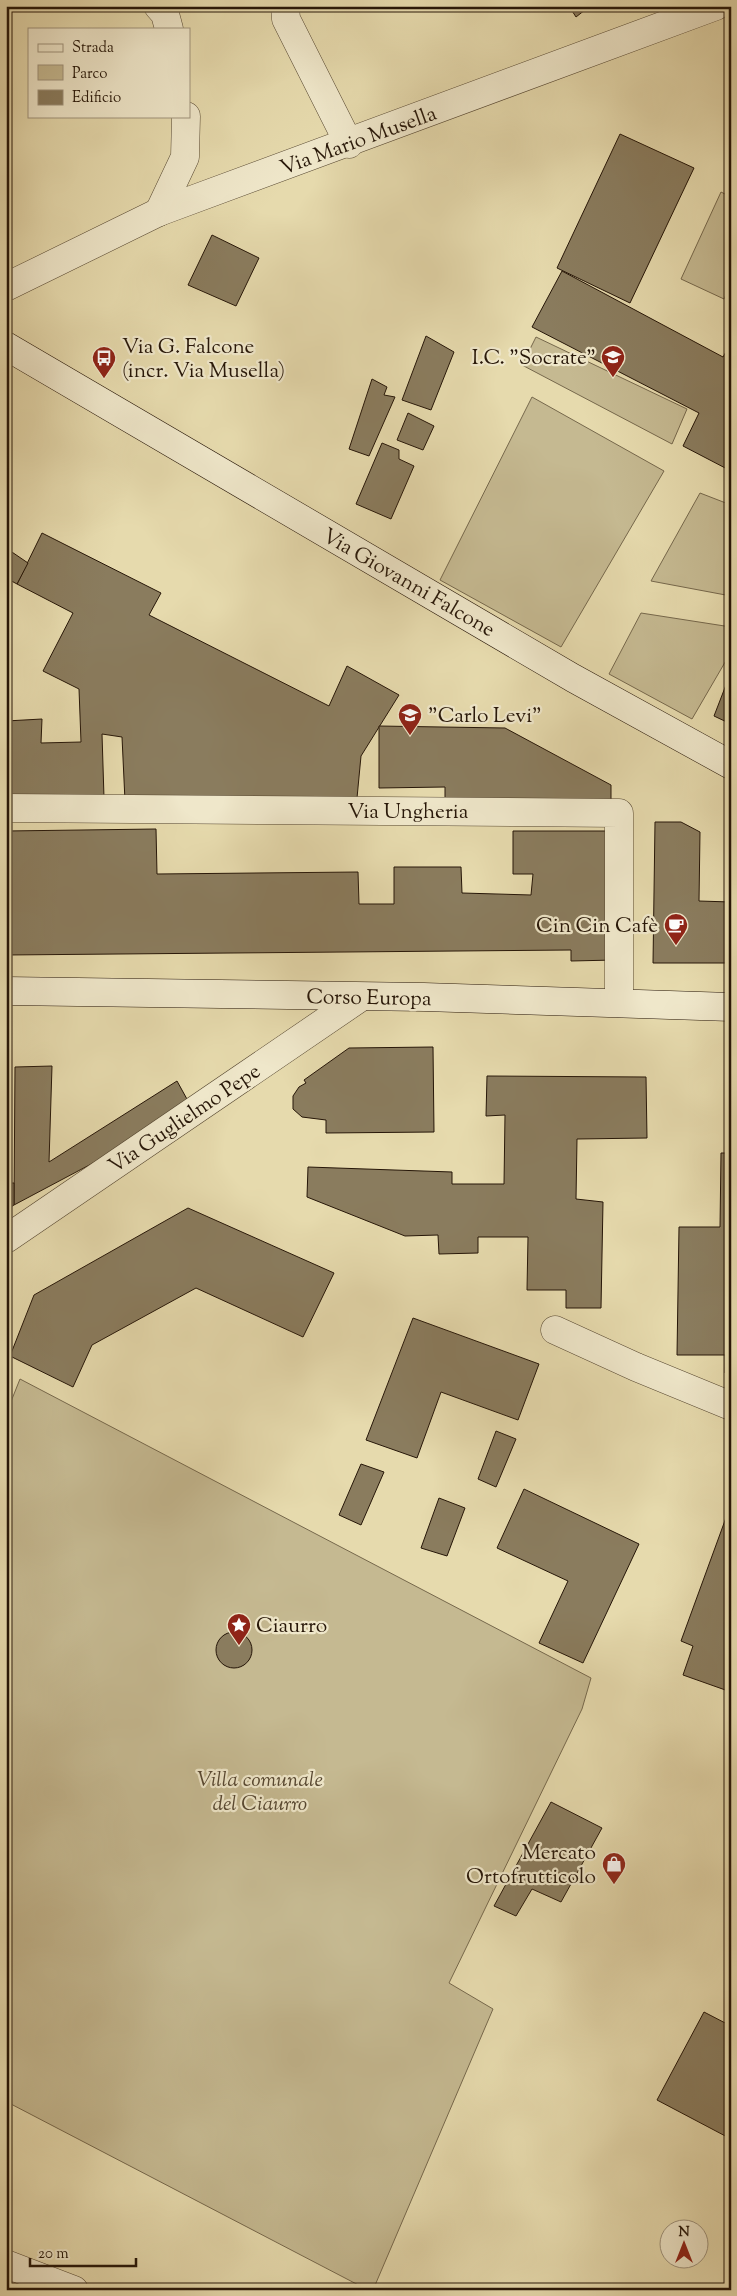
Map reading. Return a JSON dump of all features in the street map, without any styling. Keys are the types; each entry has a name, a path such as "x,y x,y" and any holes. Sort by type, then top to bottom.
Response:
{"street":[{"path":"158,6 165,14 169,28"},
{"path":"285,6 286,19 349,144"},
{"name":"Via Mario Musella","path":"6,287 159,212 349,144 716,6"},
{"path":"159,212 185,157 186,118"},
{"name":"Via Giovanni Falcone","path":"6,346 91,394 573,678 731,765"},
{"name":"Via Ungheria","path":"6,808 619,813 619,1003"},
{"name":"Corso Europa","path":"6,991 361,997 731,1007"},
{"name":"Via Guglielmo Pepe","path":"6,1239 361,997"},
{"path":"555,1330 636,1367 731,1406"},
{"path":"6,2264 74,2290"},
{"path":"6,2272 13,2290"}],"green space":[{"path":"721,192 731,197 731,284 724,299 681,279"},
{"path":"536,337 687,409 672,444 522,365"},
{"path":"532,397 664,471 561,647 440,580"},
{"path":"700,493 731,505 731,596 651,581"},
{"path":"641,613 731,627 731,652 692,719 609,674"},
{"name":"Villa comunale del Ciaurro","path":"20,1379 591,1678 582,1709 449,1983 493,2009 373,2290 368,2290 9,2103 6,2107 6,1414"}],"building":[{"path":"569,6 590,6 576,17"},
{"path":"620,134 694,168 630,303 557,268"},
{"path":"212,235 259,258 236,306 188,285"},
{"path":"562,271 723,357 731,343 731,471 683,446 699,413 532,327"},
{"path":"426,336 454,352 431,410 402,400"},
{"path":"372,379 387,387 384,395 395,397 369,456 349,449"},
{"path":"408,413 434,426 423,450 397,440"},
{"path":"382,443 399,450 399,459 414,466 391,519 356,504"},
{"path":"42,533 161,593 149,615 329,706 347,666 399,695 361,756 357,798 125,801 122,737 102,734 104,798 6,797 6,721 42,719 41,743 81,742 79,689 43,671 73,613 17,584"},
{"path":"6,548 28,563 17,584 6,578"},
{"path":"731,672 731,724 714,716"},
{"path":"379,726 505,728 611,785 611,807 445,805 445,787 379,788"},
{"path":"655,822 681,822 700,832 699,901 731,902 731,963 653,963"},
{"path":"156,829 157,874 358,872 359,904 394,904 394,867 461,867 462,893 531,895 533,874 513,874 513,831 614,831 615,960 571,961 571,950 6,955 6,831"},
{"path":"433,1047 434,1132 326,1133 326,1120 302,1117 293,1109 293,1096 299,1087 306,1083 304,1080 349,1048"},
{"path":"52,1066 49,1162 177,1081 193,1110 14,1205 15,1067"},
{"path":"487,1076 646,1077 647,1138 577,1139 576,1199 603,1202 601,1308 566,1308 566,1290 527,1290 528,1237 478,1237 478,1253 439,1254 438,1235 405,1236 307,1197 308,1167 452,1172 452,1184 504,1184 505,1115 486,1116"},
{"path":"721,1153 731,1153 731,1373 725,1373 725,1355 677,1355 679,1227 720,1227"},
{"path":"6,1183 14,1183 14,1205 6,1210"},
{"path":"188,1208 334,1273 303,1337 196,1288 92,1345 73,1387 10,1356 34,1295"},
{"path":"413,1318 539,1364 518,1420 441,1392 417,1458 366,1440"},
{"path":"496,1431 516,1439 496,1487 478,1479"},
{"path":"361,1464 384,1472 361,1525 339,1515"},
{"path":"524,1489 639,1544 583,1663 539,1643 568,1581 497,1548"},
{"path":"439,1498 465,1508 447,1556 421,1548"},
{"path":"731,1504 731,1692 683,1675 693,1646 681,1641"},
{"path":"234,1632 247,1637 252,1650 247,1663 234,1668 221,1663 216,1650 221,1637"},
{"path":"551,1802 602,1828 561,1902 532,1889 516,1916 494,1906"},
{"path":"704,2012 731,2026 731,2139 657,2100"}],"place":[{"name":"I.C. \"Socrate\"","path":"613,378"},
{"name":"Via G. Falcone (incr. Via Musella)","path":"104,379"},
{"name":"\"Carlo Levi\"","path":"410,736"},
{"name":"Cin Cin Cafè","path":"676,946"},
{"name":"Ciaurro","path":"239,1646"},
{"name":"Mercato Ortofrutticolo","path":"614,1885"}]}
